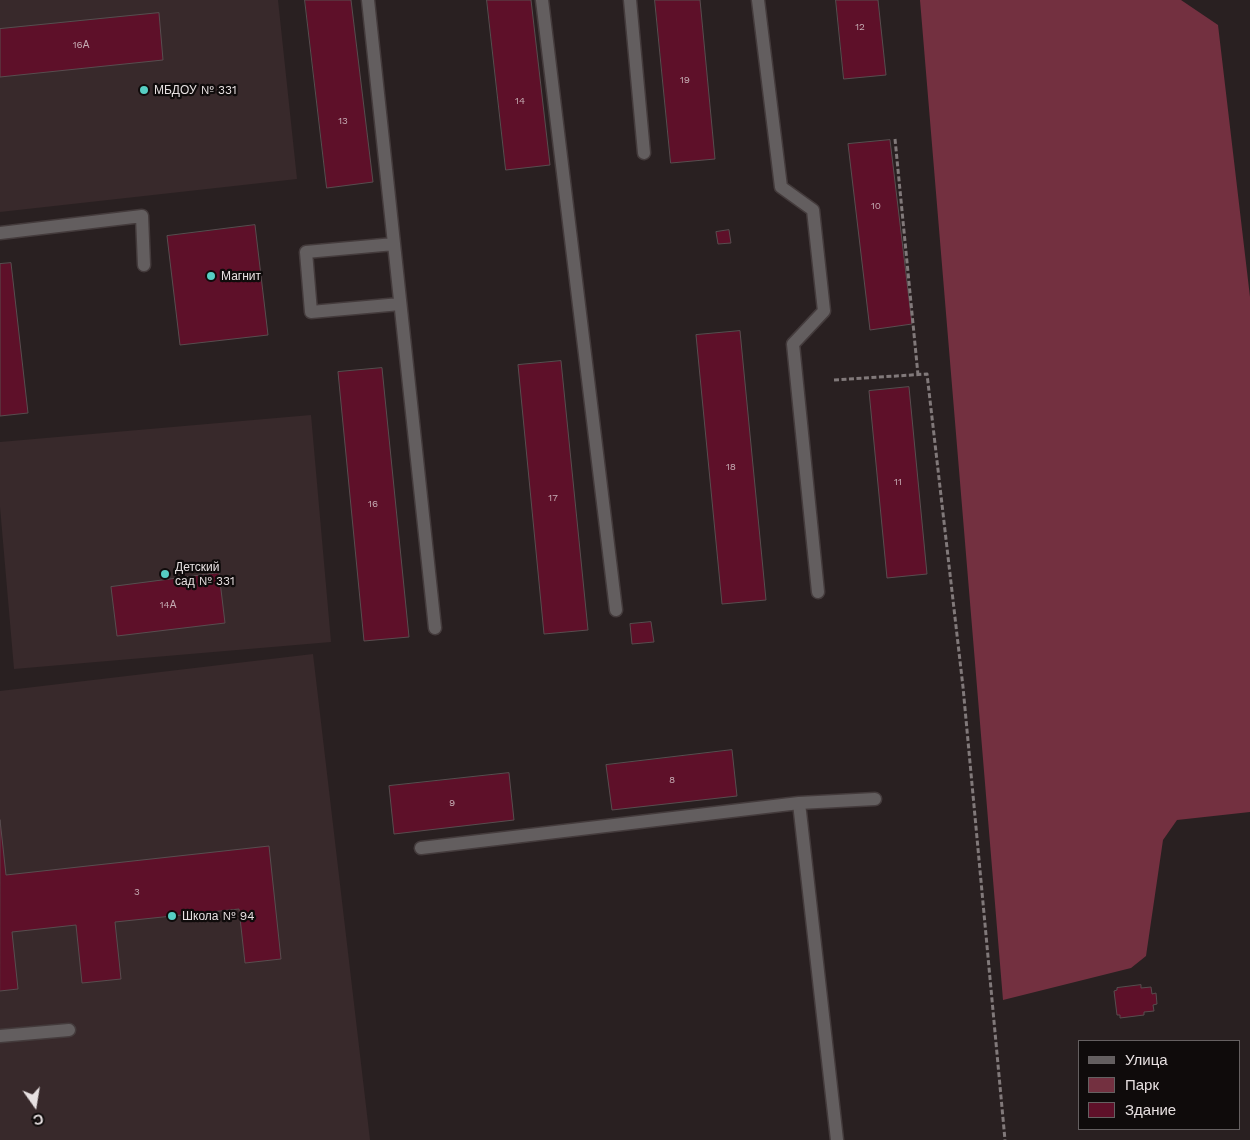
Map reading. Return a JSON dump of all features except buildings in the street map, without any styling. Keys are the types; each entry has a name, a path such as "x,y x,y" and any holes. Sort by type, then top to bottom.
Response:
{"lane":[{"path":"368,0 435,628"},
{"path":"542,0 616,610"},
{"path":"630,0 644,153"},
{"path":"758,0 781,187 813,210 824,311 793,344 818,592"},
{"path":"0,233 142,216 144,264"},
{"path":"394,244 306,252 311,312 400,304"},
{"path":"420,848 800,803 875,799"},
{"path":"800,803 837,1140"},
{"path":"0,1036 69,1030"}],"path":[{"path":"896,139 918,375"},
{"path":"834,380 927,374 962,678 1005,1140"}],"shaded area":[{"name":"МБДОУ № 331","path":"0,0 278,0 297,179 0,212"},
{"name":"Детский сад № 331","path":"311,415 331,642 14,669 0,507 0,442"},
{"name":"Школа № 94","path":"313,654 370,1140 0,1140 0,691"}],"green space":[{"path":"920,0 1181,0 1218,25 1250,297 1250,812 1177,820 1163,840 1146,956 1131,968 1003,1000"}],"place":[{"name":"МБДОУ № 331","path":"144,90"},
{"name":"Магнит","path":"211,276"},
{"name":"Детский сад № 331","path":"165,574"},
{"name":"Школа № 94","path":"172,916"}]}
